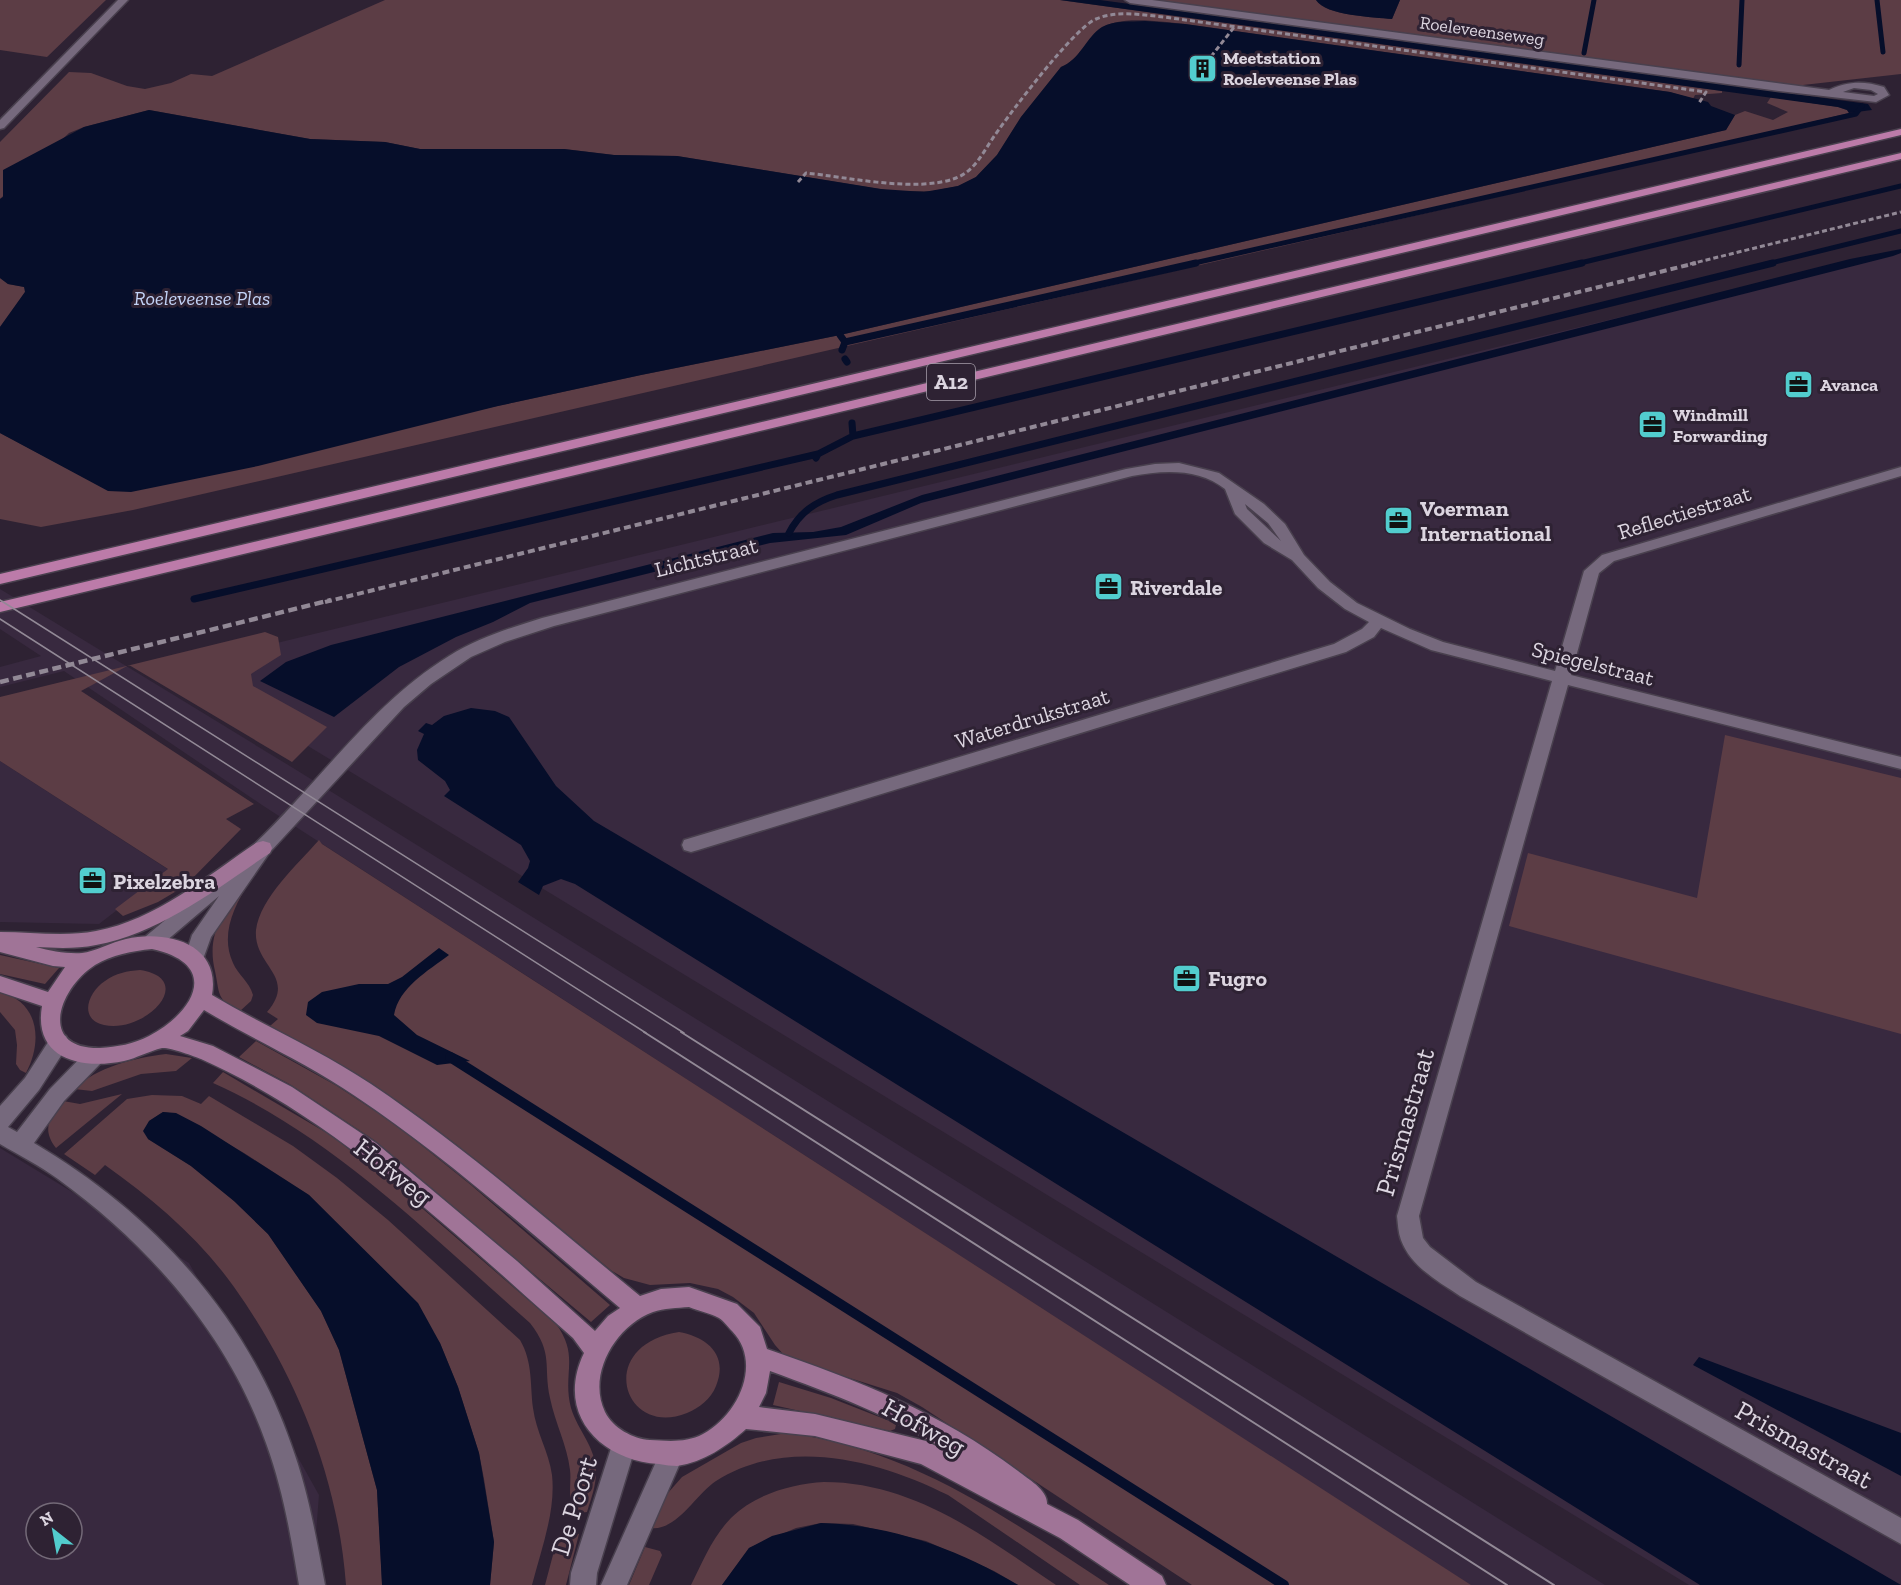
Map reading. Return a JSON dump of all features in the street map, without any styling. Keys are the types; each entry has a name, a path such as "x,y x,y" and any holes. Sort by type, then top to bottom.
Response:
{"highway":[{"name":"A12","path":"0,579 1901,132"},
{"name":"A12","path":"0,607 1901,156"}],"main road":[{"path":"0,939 95,938 127,929 174,907 263,848"},
{"path":"152,942 183,949 195,957 202,968 205,981 201,998 180,1026 162,1039 129,1052 95,1056 75,1051 59,1042 51,1030 48,1016 51,1001 59,986 86,961 119,947 152,942"},
{"path":"0,946 53,959 86,961"},
{"path":"0,984 51,1001"},
{"name":"Hofweg","path":"201,998 238,1022 325,1066 399,1115 479,1177 637,1308"},
{"name":"Hofweg","path":"162,1039 206,1052 285,1093 368,1149 581,1331 595,1348"},
{"path":"689,1297 722,1306 748,1327 756,1342 760,1357 757,1388 742,1417 711,1443 672,1454 655,1454 624,1445 598,1424 589,1403 586,1380 589,1363 595,1348 606,1333 619,1320 637,1308 652,1301 689,1297"},
{"name":"Hofweg","path":"760,1357 886,1404 932,1429 998,1470 1069,1529"},
{"name":"Hofweg","path":"742,1417 815,1425 926,1453 1069,1529 1153,1585"}],"street":[{"path":"0,126 123,0"},
{"name":"Roeleveenseweg","path":"1130,0 1830,94"},
{"name":"Lichtstraat","path":"152,942 263,848 387,714 421,683 473,649 514,632 1150,468 1184,468 1209,475 1226,483 1232,489"},
{"name":"Reflectiestraat","path":"1560,678 1592,571 1608,558 1901,471"},
{"name":"Spiegelstraat","path":"1232,489 1240,511 1269,540 1297,557 1324,585 1351,606 1378,621 1437,646 1901,763"},
{"name":"Waterdrukstraat","path":"691,845 1340,648 1368,633 1378,621"},
{"name":"Prismastraat","path":"1560,678 1408,1216 1412,1240 1441,1270 1468,1289 1901,1532"},
{"name":"Lichtstraat","path":"195,957 202,935 263,848"},
{"path":"0,1120 32,1084 59,1042"},
{"path":"95,1056 10,1139 79,1181 113,1207 154,1245 194,1288 224,1329 273,1424 290,1473 306,1536 312,1585"},
{"name":"De Poort","path":"583,1585 587,1562 624,1445"},
{"path":"614,1585 672,1454"}],"shaded area":[{"path":"0,0 106,0 47,57 0,50"},
{"path":"385,0 1060,0 1722,91 1722,93 1695,95 1693,99 1670,92 1185,24 1127,21 1116,22 1098,31 1077,56 1061,67 1021,117 997,155 976,177 958,186 933,191 892,191 677,156 614,155 564,149 420,149 385,142 310,139 149,110 69,133 0,199 0,142 69,72 91,73 127,86 145,89 171,83 191,74 212,76"},
{"path":"1153,0 1316,0 1321,5 1340,13 1392,19 1400,0 1901,0 1901,74 1794,86"},
{"path":"1771,97 1838,107 1849,113 1553,184 133,510 41,527 0,519 0,433 108,490 641,375 840,335 1726,130 1735,115 1745,111 1773,120 1788,112 1767,103"},
{"path":"1901,249 1901,1585 1689,1585 178,667"},
{"path":"0,278 8,284 25,287 25,292 0,327"},
{"path":"0,589 298,771 1605,1585 1470,1585 262,805 64,671 0,687 0,667 41,656 0,629"},
{"path":"265,632 278,637 281,655 251,674 253,686 327,727 292,762 129,665"},
{"path":"128,666 81,691 254,804 226,819 241,829 185,886 158,902 123,916 115,909 168,869 0,761 0,697"},
{"path":"1725,735 1901,778 1901,1034 1509,926 1528,853 1697,898"},
{"path":"0,761 169,870 99,924 0,922"},
{"path":"319,840 1471,1585 1192,1585 922,1407 897,1393 802,1363 784,1355 754,1313 733,1297 718,1289 690,1283 650,1285 624,1278 612,1271 504,1182 421,1118 332,1060 270,1026 278,1019 267,1012 275,1000 278,989 272,971 257,942 256,930 259,918 281,882"},
{"path":"249,883 238,901 228,931 229,952 233,963 253,995 251,1001 239,1012 226,1003 220,995 213,946 224,912"},
{"path":"0,955 59,968 45,984 0,974"},
{"path":"140,970 157,975 165,984 165,994 159,1004 149,1014 120,1026 96,1022 88,1011 88,1005 99,986 117,974"},
{"path":"0,992 23,1004 34,1024 35,1048 26,1073 16,1064 15,1030 0,1012"},
{"path":"256,1041 337,1086 395,1124 471,1185 610,1305 591,1322 374,1140 291,1085 239,1057"},
{"path":"166,1054 192,1058 176,1071 141,1074 92,1091 74,1089 83,1081 105,1069 141,1058"},
{"path":"223,1072 332,1136 401,1190 556,1324 563,1335 569,1356 568,1385 571,1408 590,1447 595,1463 595,1482 587,1512 580,1513 572,1504 568,1461 550,1398 545,1352 530,1323 419,1224 341,1160 300,1131 257,1105 213,1083"},
{"path":"122,1094 56,1148 51,1141 48,1129 54,1112 63,1101 80,1104"},
{"path":"152,1095 182,1096 201,1104 209,1096 293,1146 388,1220 520,1340 529,1365 533,1408 548,1458 553,1489 550,1516 532,1585 490,1585 494,1542 479,1453 458,1387 440,1343 347,1234 309,1195 244,1153 176,1114 163,1112 149,1121 148,1139 191,1166 234,1201 268,1234 321,1311 339,1350 377,1490 382,1582 382,1585 346,1585 334,1505 323,1466 295,1391 256,1320 221,1269 191,1236 158,1206 105,1165 95,1175 64,1154 127,1099"},
{"path":"0,1148 189,1263 319,1495 312,1585 0,1585"},
{"path":"679,1332 698,1338 713,1349 720,1365 719,1375 711,1395 704,1402 687,1413 665,1418 647,1413 634,1402 627,1387 627,1370 635,1354 652,1340"},
{"path":"779,1382 831,1398 892,1422 896,1425 895,1429 890,1431 773,1405"},
{"path":"787,1433 832,1441 916,1470 995,1512 1109,1585 1080,1585 948,1495 892,1472 863,1463 832,1458 802,1456 772,1459 743,1467 708,1487 669,1524 651,1528 660,1502 682,1477 741,1443"},
{"path":"824,1482 857,1484 888,1491 918,1502 975,1531 1056,1585 1018,1585 994,1571 926,1541 853,1524 821,1523 796,1528 749,1548 722,1585 691,1585 719,1533 741,1510 774,1492 799,1485"},
{"path":"566,1530 579,1534 566,1585 545,1585 558,1536"},
{"path":"645,1547 660,1551 662,1555 649,1585 629,1585"}],"water":[{"path":"1060,0 1100,0 1868,104 1872,110 1849,113 1838,107"},
{"path":"1316,0 1400,0 1392,19 1340,13 1321,5"},
{"name":"Roeleveense Plas","path":"1145,21 1185,24 1670,92 1708,102 1711,106 1735,115 1726,130 840,335 498,406 258,466 131,492 108,491 0,433 0,327 25,292 24,287 8,284 0,278 0,199 3,197 3,170 84,127 149,110 310,139 385,142 420,149 564,149 614,155 677,156 881,189 924,192 958,186 976,177 997,155 1021,117 1061,67 1068,64 1078,54 1096,31 1112,23"},
{"path":"1901,249 1901,253 1893,256 921,503 846,535 770,543 530,603 493,622 456,637 399,667 334,717 260,681 286,662 331,645 773,533 813,532 841,527 922,495 1850,259"},
{"path":"471,708 495,711 509,717 556,786 594,821 1083,1109 1901,1585 1700,1585 575,884 561,879 543,886 539,895 518,882 530,861 521,845 444,796 450,790 445,781 418,760 417,750 424,734 418,731 426,723 432,725 444,716"},
{"path":"439,948 449,955 408,988 397,1005 394,1015 417,1035 470,1061 437,1065 379,1036 317,1023 306,1015 308,1002 322,992 359,984 388,984 402,977"},
{"path":"163,1112 176,1113 201,1126 309,1195 418,1303 440,1343 458,1387 479,1453 494,1542 490,1585 382,1585 377,1490 339,1350 321,1311 268,1234 234,1201 191,1166 148,1139 143,1131 149,1121"},
{"path":"1699,1357 1901,1433 1901,1476 1693,1365"},
{"path":"821,1523 873,1528 923,1541 972,1560 1018,1585 722,1585 749,1548 772,1536"}],"waterway":[{"path":"1584,53 1594,0"},
{"path":"1739,65 1742,0"},
{"path":"1877,0 1883,52"},
{"path":"1190,264 1856,114 1862,106"},
{"path":"1576,264 1901,186"},
{"path":"1767,264 1901,231"},
{"path":"845,342 1196,263"},
{"path":"853,436 1582,263"},
{"path":"789,533 798,519 809,509 837,495 1773,263"},
{"path":"840,335 845,342"},
{"path":"842,350 845,342"},
{"path":"852,423 853,436"},
{"path":"818,454 853,436"},
{"path":"194,599 818,454"},
{"path":"816,458 818,454"},
{"path":"450,1057 1284,1585"}],"tram line":[{"path":"0,600 684,1033"},
{"path":"0,619 646,1033"},
{"path":"644,1032 1507,1585"},
{"path":"681,1032 1554,1585"}],"railway":[{"path":"798,182 806,173 902,184 940,182 963,175 978,160 1028,91 1073,38 1086,26 1104,16 1130,14 1234,27"},
{"path":"1206,63 1234,27"},
{"path":"1234,27 1706,92 1699,103"},
{"path":"1690,264 1901,212"},
{"path":"325,602 1696,263"},
{"path":"0,682 331,600"}],"place":[{"name":"Meetstation Roeleveense Plas","path":"1202,68"},
{"name":"Avanca","path":"1799,385"},
{"name":"Windmill Forwarding","path":"1652,425"},
{"name":"Voerman International","path":"1399,521"},
{"name":"Riverdale","path":"1109,587"},
{"name":"Pixelzebra","path":"92,881"},
{"name":"Fugro","path":"1187,978"}]}
